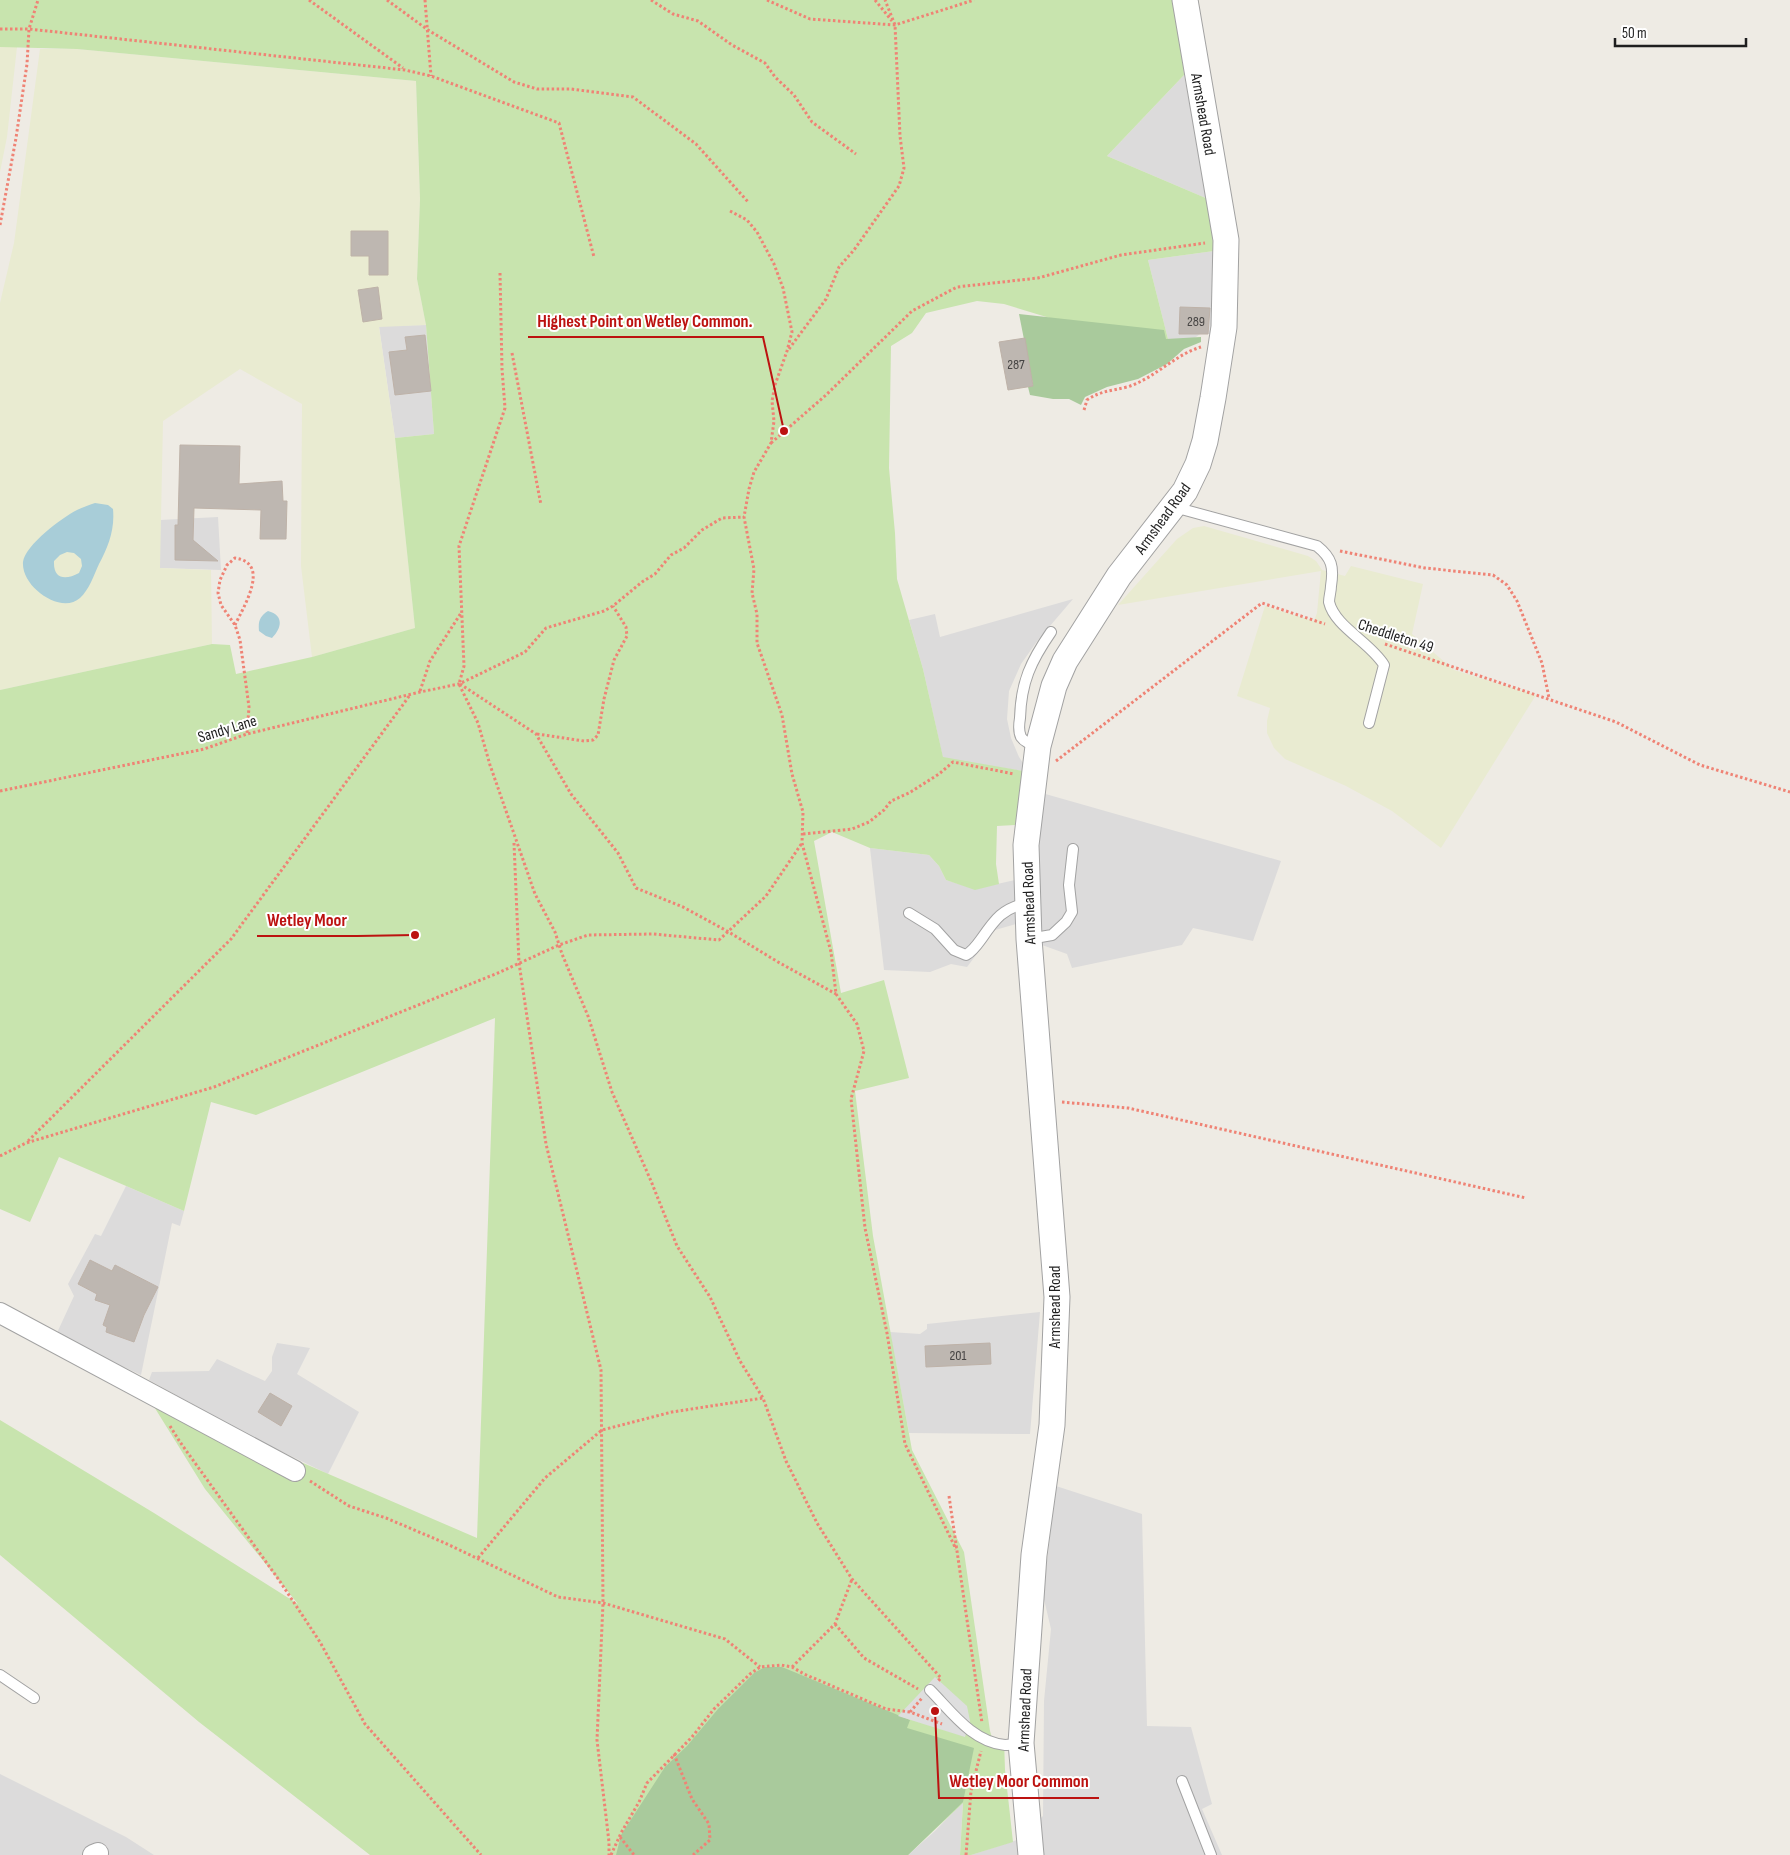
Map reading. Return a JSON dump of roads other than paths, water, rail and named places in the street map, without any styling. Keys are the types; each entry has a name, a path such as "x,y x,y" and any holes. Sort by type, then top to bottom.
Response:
{"street":[{"name":"Armshead Road","path":"1031,1855 1022,1743 1034,1555 1052,1425 1057,1297 1029,939 1026,845 1038,746 1049,701 1064,661 1119,576 1185,491 1198,464 1205,441 1224,327 1226,240 1184,0"},
{"path":"0,1313 295,1471"}],"lane":[{"path":"1173,507 1317,546 1330,558 1332,583 1329,601 1339,622 1378,654 1384,665 1369,723"},
{"path":"1038,746 1026,742 1021,737 1019,729 1020,705 1025,680 1035,655 1051,632"},
{"path":"1029,939 1052,935 1066,922 1072,912 1069,885 1073,849"},
{"path":"909,913 935,929 954,950 966,955 972,952 994,921 1012,906 1028,903"},
{"path":"0,1675 34,1698"},
{"path":"925,1690 969,1731 984,1739 1004,1745 1022,1743"},
{"path":"1182,1781 1211,1855"}],"water":[{"path":"95,503 108,505 113,509 112,531 105,551 89,587 80,598 72,602 63,603 53,601 35,589 28,581 24,571 23,562 25,555 37,540 54,525 77,510","holes":["67,552 74,553 81,559 82,566 79,573 69,577 61,577 56,572 54,561 60,555"]},
{"path":"268,611 277,616 280,622 278,630 272,638 259,631 260,619"}],"place":[{"name":"Highest Point on Wetley Common.","path":"784,431"},
{"name":"Wetley Moor","path":"415,935"},
{"name":"Wetley Moor Common","path":"935,1711"}]}
